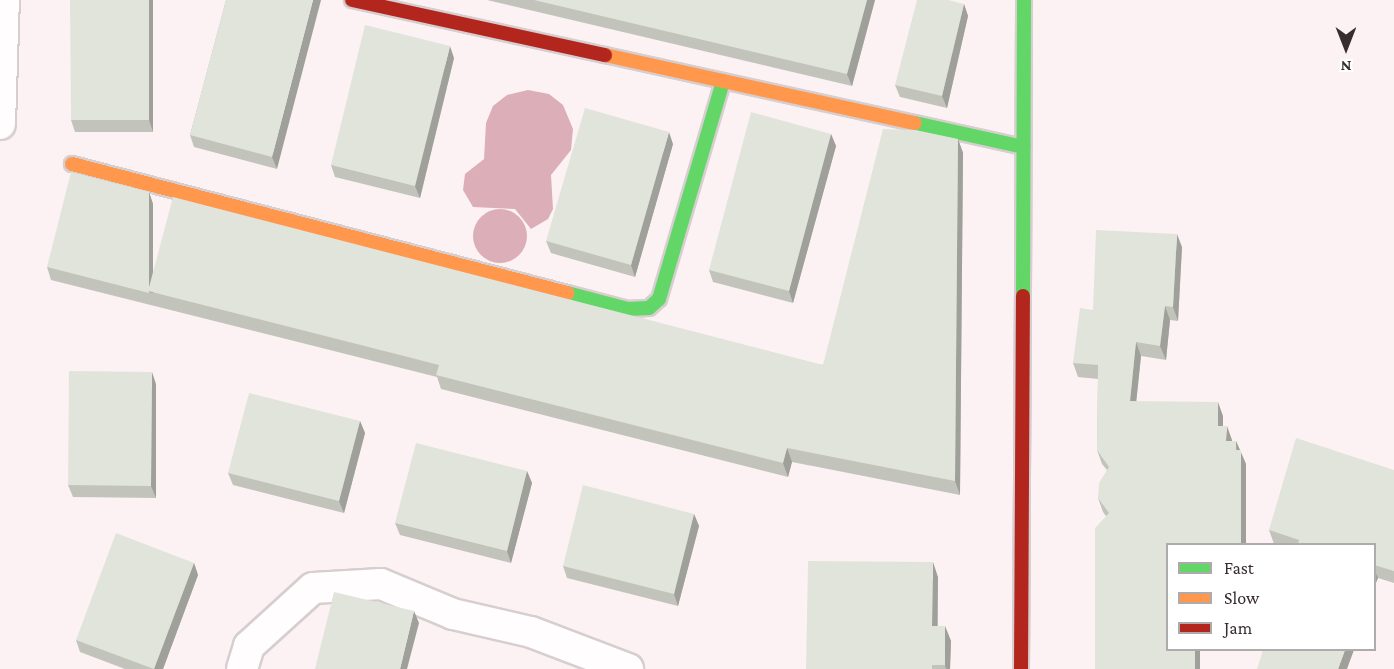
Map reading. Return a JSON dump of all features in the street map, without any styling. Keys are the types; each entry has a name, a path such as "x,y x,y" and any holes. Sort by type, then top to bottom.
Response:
{"street":[{"path":"0,124 4,0"},
{"path":"352,0 1023,147"},
{"path":"1021,669 1024,0"},
{"path":"72,164 628,309 649,308 659,299 723,81"},
{"path":"242,669 249,646 313,588 381,584 453,614 531,632 628,669"}],"shaded area":[{"path":"528,90 549,94 563,105 573,129 571,150 551,175 553,209 548,219 531,229 515,209 473,207 463,190 465,174 484,159 486,123 493,106 507,95"},
{"path":"495,209 505,209 515,213 523,221 527,236 523,251 515,259 505,263 495,263 485,259 477,251 473,241 473,231 477,221 485,213"}],"building":[{"path":"70,0 149,0 149,120 71,120"},
{"path":"226,0 313,0 272,157 190,135"},
{"path":"534,0 867,0 847,74"},
{"path":"917,0 948,0 964,4 942,96 895,85"},
{"path":"365,25 450,46 415,186 331,165"},
{"path":"585,108 669,132 631,265 546,241"},
{"path":"751,112 831,134 789,291 709,270"},
{"path":"883,129 915,130 958,139 955,481 787,448 783,463 436,375 439,365 148,291 173,197 823,365"},
{"path":"71,172 149,192 149,293 47,267"},
{"path":"1096,230 1177,234 1173,307 1165,306 1160,346 1136,342 1130,401 1218,402 1218,426 1227,426 1226,441 1236,441 1236,450 1241,450 1241,543 1166,543 1166,651 1195,651 1195,669 1095,669 1095,528 1109,513 1098,498 1099,483 1109,467 1097,450 1098,365 1073,363 1080,308 1093,310"},
{"path":"69,371 152,372 151,486 68,485"},
{"path":"249,393 360,421 339,501 228,473"},
{"path":"1296,438 1394,470 1394,571 1376,566 1376,543 1298,543 1299,540 1269,530"},
{"path":"416,443 527,471 507,551 395,523"},
{"path":"583,485 694,514 674,594 563,566"},
{"path":"116,533 194,563 154,669 76,640"},
{"path":"808,561 933,562 932,626 945,626 945,665 932,665 932,669 806,669"},
{"path":"334,592 414,611 400,669 315,669"},
{"path":"1263,651 1345,651 1338,669 1257,669"}],"traffic: fast":[{"path":"1023,296 1024,0"},
{"path":"567,293 628,309 649,308 659,299 723,81"},
{"path":"915,123 1023,147"}],"traffic: slow":[{"path":"605,55 915,123"},
{"path":"72,164 567,293"}],"traffic: jam":[{"path":"352,0 605,55"},
{"path":"1021,669 1023,296"}]}
